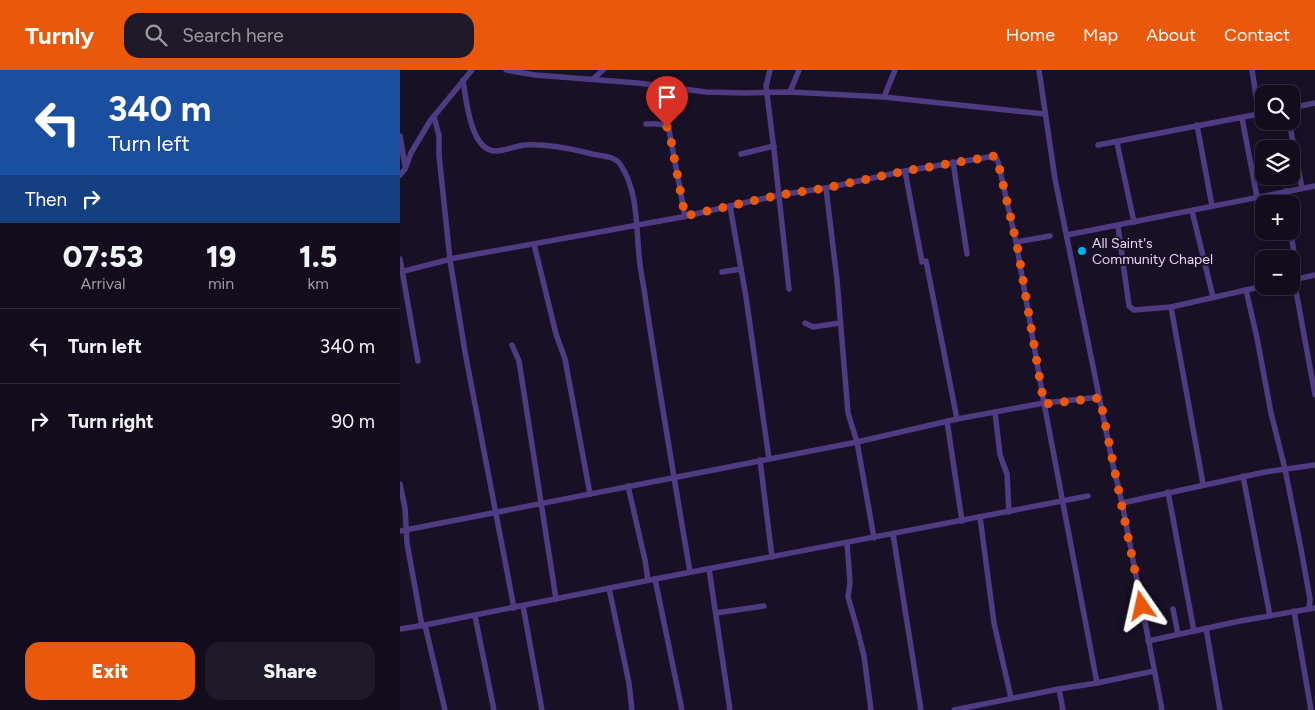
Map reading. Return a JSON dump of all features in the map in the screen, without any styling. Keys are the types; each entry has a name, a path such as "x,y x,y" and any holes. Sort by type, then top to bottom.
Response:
{"street":[{"path":"400,174 434,116 472,70"},
{"path":"506,70 594,78 706,92 745,94 790,92 884,98 1045,114"},
{"path":"594,78 603,70"},
{"path":"770,70 766,82 766,93 774,146 789,289"},
{"path":"790,92 799,70"},
{"path":"884,98 895,70"},
{"path":"1039,70 1067,235 1162,710"},
{"path":"1252,70 1255,85"},
{"path":"462,80 472,128 484,146 489,149 497,151 533,145 584,152 616,160 620,164 633,196 639,256 663,415 690,572"},
{"path":"1300,106 1315,104"},
{"path":"1098,145 1255,115"},
{"path":"434,116 438,136 450,260 465,352 514,608"},
{"path":"1242,118 1257,195"},
{"path":"646,124 661,124 669,130 685,216"},
{"path":"1197,125 1212,206"},
{"path":"1291,130 1302,188"},
{"path":"400,136 405,167"},
{"path":"1116,143 1134,222"},
{"path":"741,154 774,146"},
{"path":"401,272 450,260 685,216 779,195 826,188 953,162 995,156 1016,242 1044,404 1097,683"},
{"path":"953,162 967,254"},
{"path":"905,171 958,419"},
{"path":"1267,195 1315,186"},
{"path":"826,188 837,280 848,413 857,442 874,538"},
{"path":"1286,191 1287,195"},
{"path":"1067,235 1255,197"},
{"path":"730,206 769,459"},
{"path":"1192,210 1214,296"},
{"path":"1118,226 1130,308 1138,310 1171,307 1255,288"},
{"path":"1016,242 1050,236"},
{"path":"534,244 556,334 565,359 590,494"},
{"path":"400,259 418,361"},
{"path":"722,272 741,269"},
{"path":"1300,278 1315,275"},
{"path":"1148,641 1312,608 1285,469 1275,432 1246,290"},
{"path":"1295,295 1315,395"},
{"path":"1171,307 1203,484"},
{"path":"805,323 813,327 840,323"},
{"path":"512,344 519,361 556,599"},
{"path":"400,531 857,442 947,421 1044,404 1100,398"},
{"path":"995,412 1000,455 1007,474 1009,512"},
{"path":"947,421 962,521"},
{"path":"760,460 772,557"},
{"path":"1122,503 1243,476 1315,465"},
{"path":"1243,476 1270,616"},
{"path":"400,484 405,508 407,543 423,625 444,710"},
{"path":"628,486 648,580"},
{"path":"1168,492 1194,631"},
{"path":"400,629 1088,496"},
{"path":"980,518 994,624 1011,698"},
{"path":"893,534 921,710"},
{"path":"847,543 850,582 848,597 864,656 871,710"},
{"path":"709,569 730,710"},
{"path":"655,579 682,710"},
{"path":"609,588 629,683 632,710"},
{"path":"523,606 542,710"},
{"path":"716,613 764,606"},
{"path":"1173,609 1178,634"},
{"path":"1294,612 1311,710"},
{"path":"475,616 494,710"},
{"path":"1206,628 1220,710"},
{"path":"954,710 975,708 1011,698 1154,671"},
{"path":"1059,689 1063,710"}],"place":[{"name":"All Saint's Community Chapel","path":"1082,251"}],"route":[{"path":"667,127 685,216 779,195 995,156 1017,244 1044,404 1100,398 1142,606"}]}
